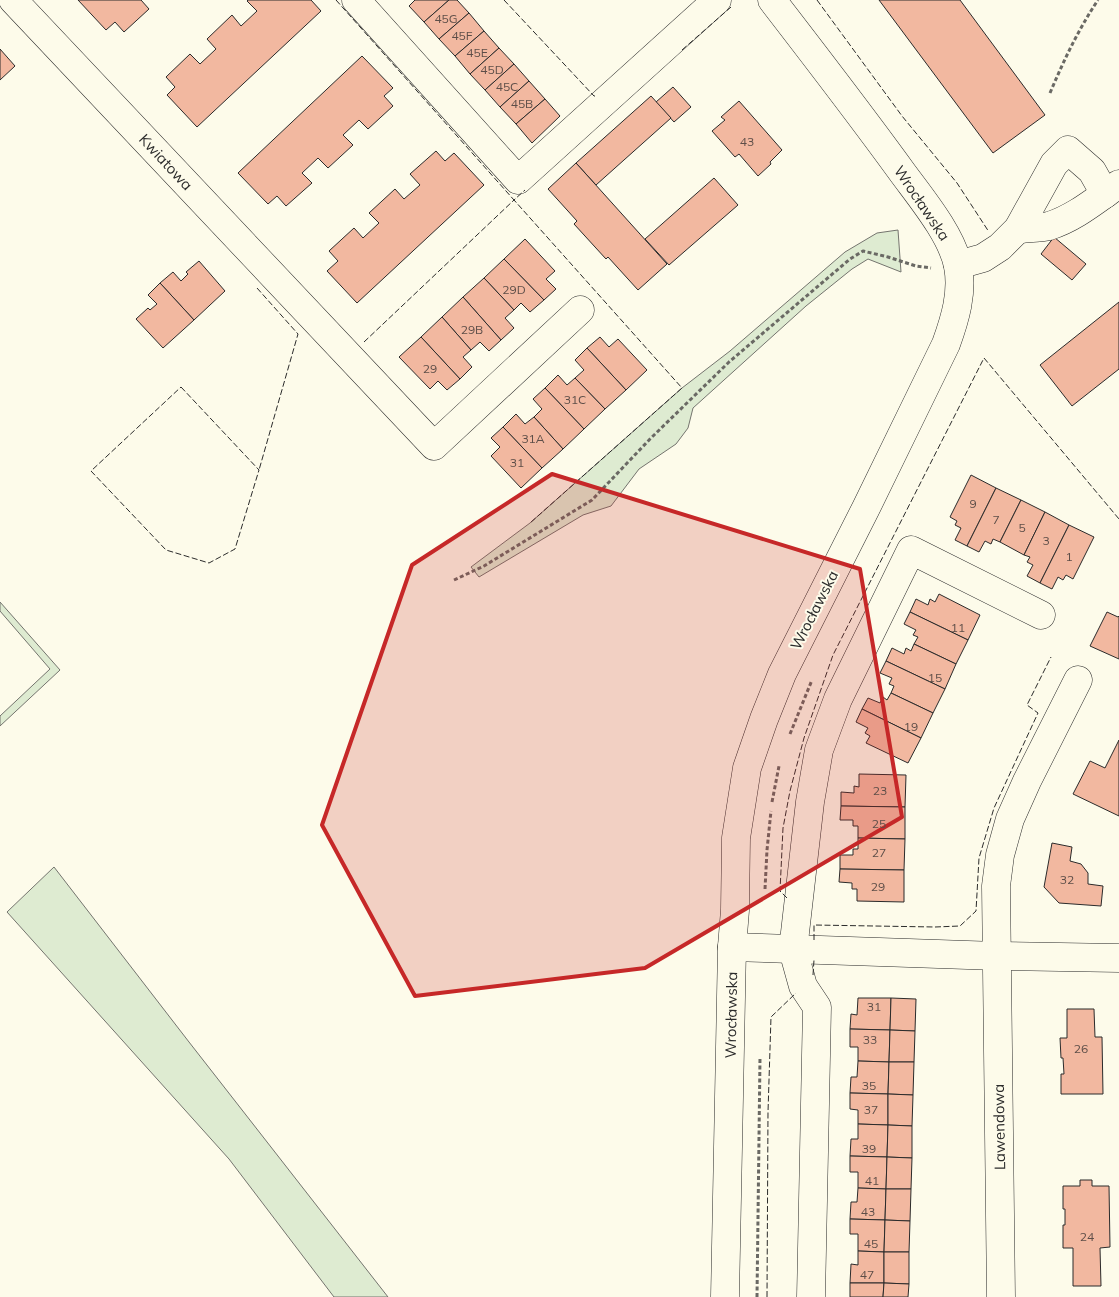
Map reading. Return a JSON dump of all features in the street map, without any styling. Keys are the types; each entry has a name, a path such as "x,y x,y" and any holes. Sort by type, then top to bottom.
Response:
{"street":[{"name":"Kwiatowa","path":"14,0 434,446 580,310"},
{"path":"356,0 518,180 717,0"},
{"name":"Wrocławska","path":"725,1297 736,838 747,768 782,674 946,344 958,302 959,282 958,265 947,236 873,131 772,0"},
{"path":"958,265 983,258 1000,247 1018,229 1054,164 1068,150 1112,189 1079,212 1048,226 1018,229"},
{"path":"811,1297 816,1007 804,986 792,950 810,802 819,750 838,699 911,550 1041,615"},
{"name":"Lawendowa","path":"1001,1297 996,886 1000,855 1010,819 1078,680"},
{"path":"732,947 1119,958"}],"path":[{"path":"1050,93 1064,58 1083,22 1098,0"},
{"path":"454,580 484,566 592,500 730,362 850,259 863,251 916,266 937,269 958,265"},
{"path":"758,1297 760,1050"}],"highlighted area":[{"path":"552,474 860,569 902,817 645,968 415,996 322,825 412,565"}],"green space":[{"path":"898,230 901,272 868,259 852,269 806,306 693,408 688,428 676,444 639,469 611,506 583,515 479,577 471,567 530,523 682,388 730,351 845,252 877,233"},
{"path":"0,602 60,670 0,726 0,716 50,669 0,611"},
{"path":"54,867 388,1297 334,1297 229,1159 7,912"}],"building":[{"path":"78,0 141,0 149,9 124,32 115,22 106,30"},
{"path":"248,0 311,0 321,11 197,127 167,95 175,87 166,77 190,54 200,64 216,49 207,39 232,15 241,26 257,11"},
{"path":"415,0 449,0 424,22 409,6"},
{"path":"449,0 457,0 469,13 439,39 424,22"},
{"path":"879,0 960,0 1045,115 993,153"},
{"path":"469,13 484,31 455,56 439,39"},
{"path":"484,31 499,48 470,74 455,56"},
{"path":"499,48 514,64 485,90 470,74"},
{"path":"0,49 15,66 0,80"},
{"path":"362,56 393,88 384,96 393,106 368,129 359,120 343,135 353,145 328,168 318,158 302,173 312,183 286,206 277,196 268,204 238,173"},
{"path":"514,64 529,81 500,107 485,90"},
{"path":"529,81 545,99 516,124 500,107"},
{"path":"673,87 691,107 674,122 656,102"},
{"path":"651,96 671,118 596,185 576,163"},
{"path":"545,99 560,116 532,143 516,124"},
{"path":"739,101 782,150 758,176 739,154 735,157 712,131 725,120 721,117"},
{"path":"436,151 445,161 454,153 484,185 357,303 327,271 338,261 329,251 354,228 363,238 379,223 369,213 395,189 404,199 420,185 410,174"},
{"path":"576,163 667,264 638,290 574,224 577,221 548,189"},
{"path":"714,178 738,205 669,265 645,239"},
{"path":"1054,237 1086,264 1072,280 1041,254"},
{"path":"525,239 555,271 546,279 556,289 544,300 504,259"},
{"path":"504,259 544,300 530,312 521,303 514,310 484,278"},
{"path":"199,261 225,291 194,320 160,283 173,272 181,281 188,274 186,272"},
{"path":"484,278 514,310 505,318 514,328 501,340 463,297"},
{"path":"160,283 194,320 163,348 136,319 148,308 150,310 157,304 148,295"},
{"path":"463,297 501,340 489,351 480,342 471,350 442,317"},
{"path":"1119,302 1119,369 1072,406 1040,365"},
{"path":"442,317 471,350 463,357 472,367 460,379 421,337"},
{"path":"421,337 460,379 447,390 438,381 430,389 399,357"},
{"path":"600,337 609,347 618,339 647,370 626,390 587,348"},
{"path":"587,348 626,390 605,409 575,378 584,370 575,360"},
{"path":"558,375 567,385 575,378 605,409 584,429 545,388"},
{"path":"545,388 584,429 563,449 534,417 542,409 533,399"},
{"path":"516,414 525,424 534,417 563,449 542,468 503,427"},
{"path":"503,427 542,468 521,488 491,456 500,447 491,438"},
{"path":"971,475 996,488 967,546 955,540 961,528 955,525 957,521 950,517"},
{"path":"996,488 1021,500 1000,542 993,539 991,544 985,541 979,552 967,546"},
{"path":"1021,500 1045,512 1024,555 1000,542"},
{"path":"1045,512 1069,525 1040,583 1027,576 1033,565 1027,562 1030,557 1024,555"},
{"path":"1069,525 1094,537 1073,579 1066,575 1063,580 1058,577 1052,589 1040,583"},
{"path":"939,594 980,615 968,640 910,612 916,599 928,605 930,599 935,602"},
{"path":"910,612 968,640 956,664 914,644 918,637 913,635 916,630 904,624"},
{"path":"1107,612 1119,616 1119,659 1090,646"},
{"path":"914,644 956,664 945,689 886,661 892,648 904,654 906,648 911,651"},
{"path":"886,661 945,689 933,713 891,693 894,686 889,684 892,678 880,673"},
{"path":"891,693 933,713 921,738 862,709 868,698 880,703 883,697 887,700"},
{"path":"862,709 921,738 908,763 866,743 870,736 865,733 868,728 856,722"},
{"path":"1119,740 1119,816 1073,794 1090,761 1105,768"},
{"path":"859,774 906,775 905,807 841,806 841,792 854,793 854,786 859,787"},
{"path":"841,806 905,807 905,839 858,838 858,826 853,826 853,820 840,820"},
{"path":"858,838 905,839 904,870 840,869 840,855 853,855 853,849 858,849"},
{"path":"1052,843 1072,847 1070,861 1081,864 1088,873 1088,884 1103,886 1101,906 1059,903 1044,887"},
{"path":"840,869 904,870 904,902 857,901 857,889 852,889 852,883 839,882"},
{"path":"858,998 891,998 890,1030 850,1029 851,1014 857,1015"},
{"path":"891,998 916,999 915,1031 890,1030"},
{"path":"1067,1009 1094,1009 1095,1037 1102,1037 1103,1094 1061,1094 1061,1074 1064,1074 1060,1038 1067,1038"},
{"path":"850,1029 890,1030 889,1062 858,1061 858,1047 850,1047"},
{"path":"890,1030 915,1031 914,1062 889,1062"},
{"path":"858,1061 889,1062 888,1094 850,1093 851,1077 857,1077"},
{"path":"889,1062 914,1062 913,1095 888,1094"},
{"path":"850,1093 888,1094 888,1125 858,1124 858,1110 850,1109"},
{"path":"888,1094 913,1095 912,1126 888,1125"},
{"path":"858,1124 888,1125 887,1157 850,1156 851,1139 858,1139"},
{"path":"888,1125 912,1126 912,1158 887,1157"},
{"path":"850,1156 887,1157 886,1189 858,1188 858,1172 850,1172"},
{"path":"887,1157 912,1158 911,1189 886,1189"},
{"path":"1080,1180 1092,1180 1092,1186 1109,1186 1110,1247 1100,1248 1101,1286 1073,1286 1073,1248 1063,1248 1065,1209 1063,1209 1063,1186 1080,1186"},
{"path":"858,1188 886,1189 885,1220 850,1219 851,1202 857,1202"},
{"path":"886,1189 911,1189 910,1221 885,1220"},
{"path":"850,1219 885,1220 884,1252 858,1251 858,1234 850,1234"},
{"path":"885,1220 910,1221 909,1252 884,1252"},
{"path":"858,1251 884,1252 884,1283 850,1283 851,1264 858,1265"},
{"path":"884,1252 909,1252 909,1284 884,1283"},
{"path":"850,1283 884,1283 883,1297 850,1297"},
{"path":"884,1283 909,1284 908,1297 883,1297"}],"fence":[{"path":"336,0 514,200 525,190"},
{"path":"504,0 595,96"},
{"path":"817,0 902,116 957,183 989,232"},
{"path":"682,50 731,7"},
{"path":"364,342 514,200 682,388 530,523"},
{"path":"257,288 298,334 259,470"},
{"path":"787,898 780,891 783,828 790,791 804,738 833,655 984,358 1119,519"},
{"path":"181,387 259,470 235,549 209,563 166,550 91,471 181,387"},
{"path":"814,940 814,925 960,926 976,911 979,858 994,808 1038,713 1027,705 1051,657"},
{"path":"813,975 814,960"},
{"path":"767,1297 768,1112 771,1017 796,993"}]}
